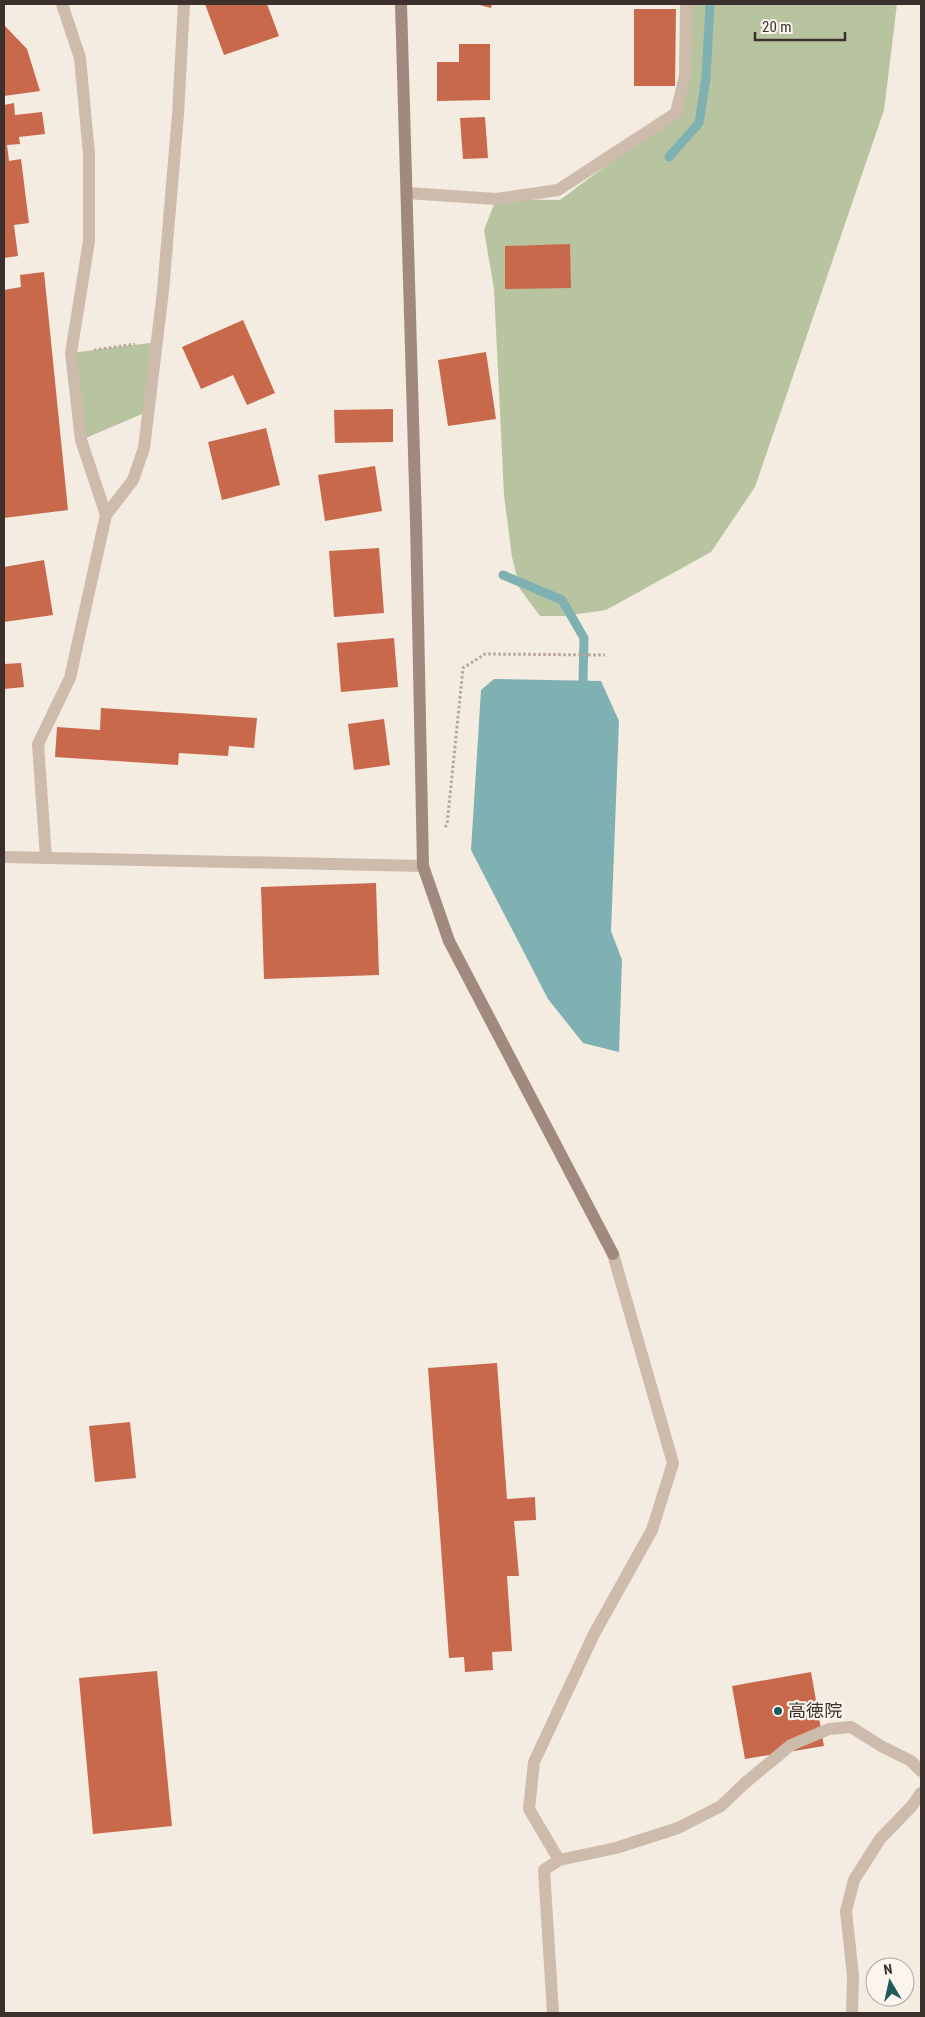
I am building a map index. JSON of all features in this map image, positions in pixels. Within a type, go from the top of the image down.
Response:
[{"type":"street","points":[[62,4],[80,58],[89,154],[89,241],[71,353],[81,440],[106,515]]},
{"type":"street","points":[[46,858],[38,744],[70,678],[106,515],[133,480],[144,448],[157,342],[178,114],[184,4]]},
{"type":"street","points":[[401,4],[424,866],[448,941],[613,1254],[673,1463],[652,1530],[594,1634],[534,1762],[529,1809],[559,1860]]},
{"type":"street","points":[[407,193],[496,199],[558,190],[676,113],[685,76],[686,4]]},
{"type":"street","points":[[4,857],[424,866]]},
{"type":"street","points":[[552,2013],[544,1870],[559,1860],[616,1848],[678,1828],[721,1806],[791,1744],[829,1729],[851,1727],[881,1746],[911,1761],[921,1771]]},
{"type":"street","points":[[852,2013],[853,1976],[846,1911],[854,1880],[880,1839],[911,1807],[921,1793]]},
{"type":"path","points":[[71,353],[157,342]]},
{"type":"path","points":[[423,840],[447,825],[462,668],[486,654],[605,655]]},
{"type":"green space","points":[[685,4],[897,4],[884,110],[755,487],[711,552],[606,610],[564,616],[540,616],[520,589],[512,557],[504,495],[494,289],[484,230],[496,199],[560,200],[676,113]]},
{"type":"green space","points":[[157,342],[149,411],[81,440],[71,353]]},
{"type":"water","points":[[494,679],[601,681],[619,721],[611,931],[622,960],[619,1052],[583,1043],[548,999],[471,850],[481,690]]},
{"type":"building","points":[[205,4],[267,4],[279,36],[224,55]]},
{"type":"building","points":[[476,4],[492,4],[491,8]]},
{"type":"building","points":[[634,9],[676,9],[675,86],[634,86]]},
{"type":"building","points":[[4,25],[27,49],[40,91],[4,96]]},
{"type":"building","points":[[459,44],[490,44],[490,100],[437,101],[437,62],[459,62]]},
{"type":"building","points":[[14,103],[15,115],[42,112],[45,134],[19,137],[20,144],[7,145],[9,161],[21,159],[29,223],[14,225],[18,256],[4,258],[4,105]]},
{"type":"building","points":[[485,117],[488,158],[463,159],[460,118]]},
{"type":"building","points":[[570,244],[571,288],[505,289],[505,246]]},
{"type":"building","points":[[44,272],[68,510],[4,518],[4,290],[21,287],[20,275]]},
{"type":"building","points":[[243,320],[275,393],[247,405],[233,375],[201,389],[182,347]]},
{"type":"building","points":[[486,352],[496,419],[448,426],[438,360]]},
{"type":"building","points":[[393,409],[393,442],[335,443],[334,410]]},
{"type":"building","points":[[266,428],[280,485],[222,500],[208,442]]},
{"type":"building","points":[[375,466],[382,511],[325,521],[318,475]]},
{"type":"building","points":[[379,548],[384,613],[334,617],[329,551]]},
{"type":"building","points":[[44,560],[53,615],[4,622],[4,567]]},
{"type":"building","points":[[394,638],[398,687],[341,692],[337,643]]},
{"type":"building","points":[[21,663],[24,687],[4,689],[4,664]]},
{"type":"building","points":[[101,708],[257,718],[254,748],[229,746],[228,756],[179,753],[178,765],[55,757],[57,727],[100,730]]},
{"type":"building","points":[[384,719],[390,765],[354,770],[348,724]]},
{"type":"building","points":[[376,883],[379,975],[264,979],[261,887]]},
{"type":"building","points":[[497,1363],[507,1499],[535,1497],[536,1520],[514,1521],[519,1576],[507,1576],[512,1651],[492,1652],[493,1670],[465,1672],[464,1657],[449,1658],[428,1368]]},
{"type":"building","points":[[130,1422],[136,1478],[95,1482],[89,1426]]},
{"type":"building","points":[[157,1671],[172,1826],[93,1834],[79,1678]]},
{"type":"building","name":"高徳院","points":[[811,1672],[824,1746],[745,1759],[732,1686]]},
{"type":"waterway","points":[[669,157],[699,123],[706,78],[710,4]]},
{"type":"waterway","points":[[503,575],[562,600],[584,638],[583,681]]},
{"type":"place","name":"高徳院","points":[[778,1711]]}]
